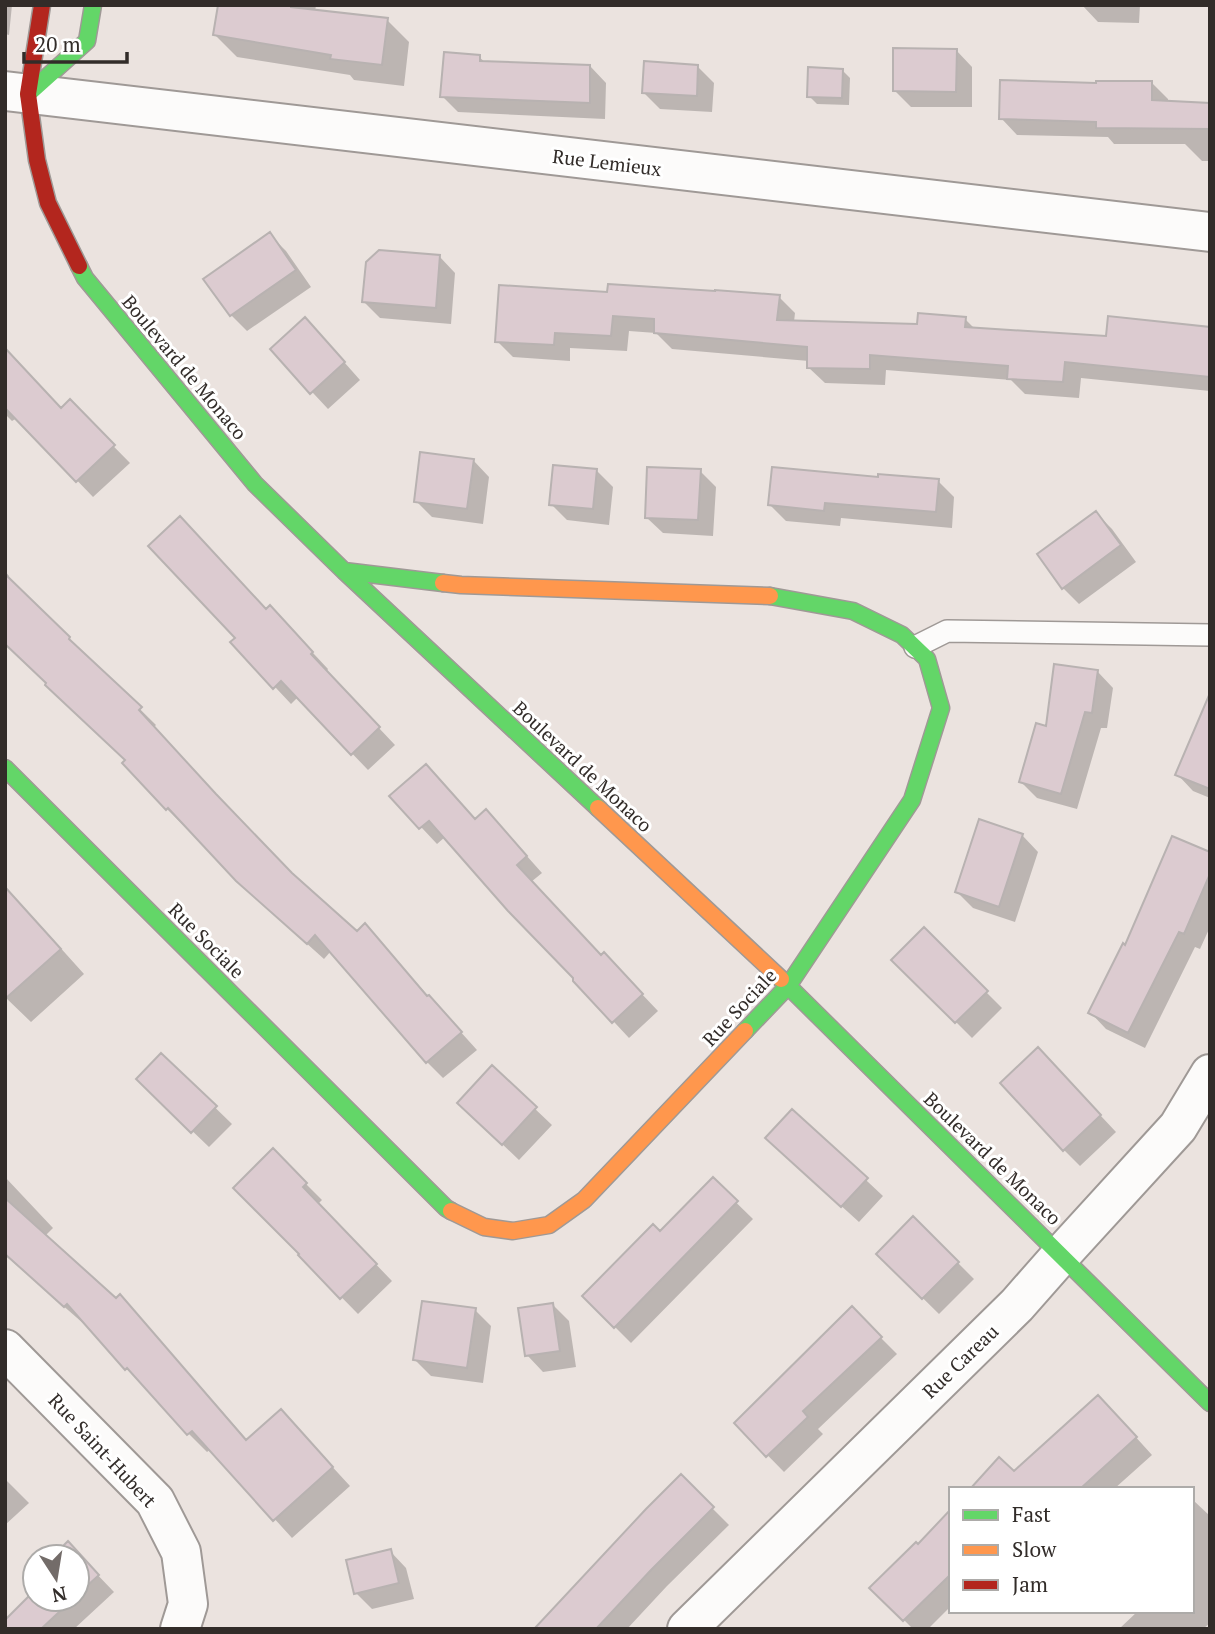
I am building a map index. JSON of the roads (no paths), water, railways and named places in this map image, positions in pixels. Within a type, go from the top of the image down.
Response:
[{"type":"street","name":"Boulevard de Monaco","points":[[42,5],[17,93],[48,203],[85,278],[255,484],[344,571],[788,986],[1210,1403]]},
{"type":"street","points":[[17,93],[87,41],[93,5]]},
{"type":"street","name":"Rue Lemieux","points":[[17,93],[1210,232]]},
{"type":"street","name":"Rue Sociale","points":[[5,768],[446,1209],[484,1227],[513,1231],[549,1225],[584,1200],[788,986],[912,800],[941,708],[927,659],[902,635],[853,611],[769,596],[461,585],[344,571]]},
{"type":"street","name":"Rue Careau","points":[[688,1629],[1017,1305],[1178,1127],[1210,1074]]},
{"type":"street","name":"Rue Saint-Hubert","points":[[5,1349],[155,1502],[181,1552],[184,1616]]},
{"type":"lane","points":[[915,647],[947,631],[1210,635]]}]
